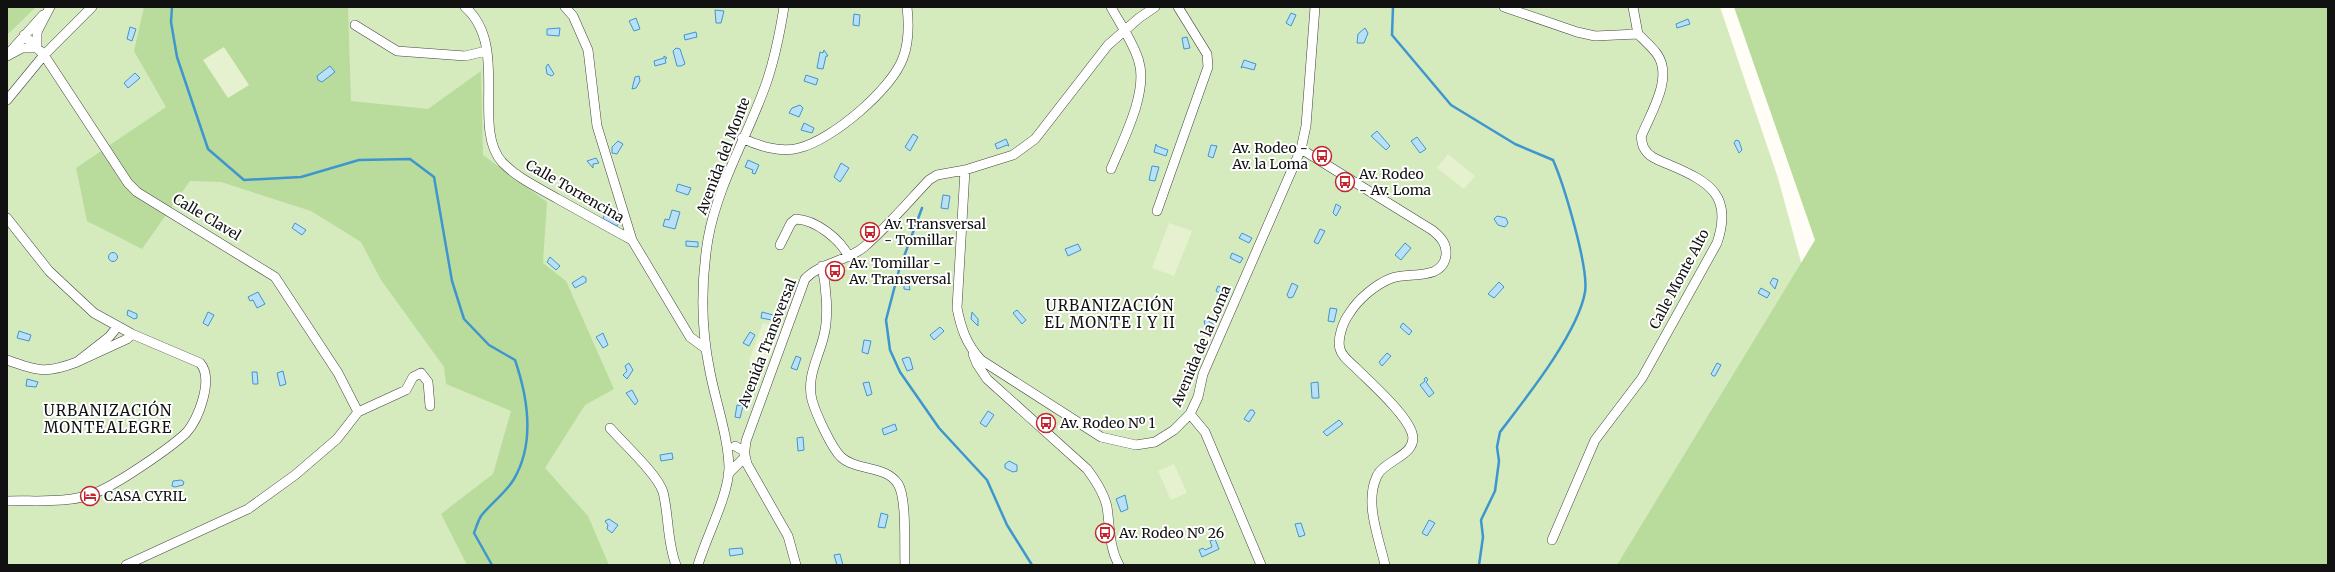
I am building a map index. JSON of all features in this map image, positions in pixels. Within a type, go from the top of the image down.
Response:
[{"type":"street","points":[[7,55],[50,7]]},
{"type":"street","points":[[7,55],[22,48],[37,48],[37,32],[50,7]]},
{"type":"street","points":[[7,100],[44,55],[92,7]]},
{"type":"street","name":"Calle Torrencina","points":[[465,7],[479,24],[486,52],[490,71],[489,131],[492,145],[502,162],[525,180],[632,240]]},
{"type":"street","points":[[565,7],[573,16],[588,50],[597,126],[632,240],[690,336],[705,348]]},
{"type":"street","name":"Avenida del Monte","points":[[698,565],[728,474],[728,457],[724,435],[705,348],[703,317],[708,240],[715,209],[742,138],[767,82],[779,38],[784,7]]},
{"type":"street","points":[[742,138],[762,145],[784,149],[798,149],[811,144],[846,123],[892,76],[903,59],[908,41],[907,7]]},
{"type":"street","points":[[1110,7],[1139,62],[1140,86],[1132,115],[1111,169]]},
{"type":"street","name":"Avenida Transversal","points":[[745,453],[746,441],[805,279],[822,266],[849,256],[864,247],[929,180],[937,175],[965,170],[1013,155],[1035,139],[1108,44],[1155,7]]},
{"type":"street","points":[[1157,211],[1208,67],[1207,54],[1178,7]]},
{"type":"street","name":"Avenida de la Loma","points":[[965,170],[957,308],[961,328],[972,351],[996,370],[1077,424],[1101,437],[1119,443],[1136,445],[1154,442],[1174,430],[1190,414],[1198,397],[1203,374],[1301,149],[1306,126],[1315,7]]},
{"type":"street","points":[[1504,7],[1577,32],[1595,36],[1638,34],[1633,7]]},
{"type":"street","points":[[355,25],[397,51],[465,56],[486,52]]},
{"type":"street","name":"Calle Monte Alto","points":[[1552,540],[1595,440],[1642,378],[1717,243],[1723,225],[1720,203],[1715,192],[1687,172],[1654,159],[1645,149],[1640,136],[1662,84],[1663,68],[1658,55],[1638,34]]},
{"type":"street","name":"Calle Clavel","points":[[24,35],[44,55],[128,183],[137,192],[275,277],[338,373],[358,412]]},
{"type":"street","points":[[1301,149],[1432,230],[1443,241],[1446,249],[1445,258],[1440,268],[1430,273],[1393,278],[1377,286],[1348,315],[1339,338],[1340,348],[1345,358],[1390,402],[1412,431],[1414,441],[1410,449],[1385,466],[1377,475],[1373,487],[1373,516],[1385,565]]},
{"type":"street","points":[[7,218],[49,271],[94,313],[132,334],[192,358],[203,366],[206,383],[203,398],[187,432],[144,463],[95,493],[74,499],[7,501]]},
{"type":"street","points":[[780,245],[792,223],[796,219],[803,220],[823,229],[844,248],[849,256]]},
{"type":"street","points":[[822,266],[826,320],[825,335],[812,374],[810,389],[812,401],[834,447],[842,457],[886,474],[898,482],[903,494],[905,565]]},
{"type":"street","points":[[77,362],[109,337],[118,326]]},
{"type":"street","points":[[7,360],[35,370],[58,369],[127,339],[132,334]]},
{"type":"street","points":[[972,351],[977,364],[997,387],[1087,469],[1099,486],[1107,506],[1111,541],[1119,565]]},
{"type":"street","points":[[996,370],[993,380],[997,387]]},
{"type":"street","points":[[126,565],[248,509],[295,475],[337,439],[358,412],[406,390],[413,377],[421,373],[428,382],[430,406]]},
{"type":"street","points":[[1190,414],[1205,432],[1261,565]]},
{"type":"street","points":[[610,428],[657,480],[662,491],[671,553],[676,565]]},
{"type":"street","points":[[724,435],[735,446],[742,448],[745,453],[742,464],[788,536],[796,565]]},
{"type":"street","points":[[742,464],[732,463],[728,457],[730,449],[746,441]]},
{"type":"street","name":"Avenida del Monte","points":[[728,474],[742,464]]},
{"type":"green space","points":[[7,7],[1720,7],[1778,178],[1801,262],[1818,338],[1770,565],[7,565]]},
{"type":"green space","points":[[7,7],[36,7],[7,35]]},
{"type":"green space","points":[[144,7],[348,7],[351,101],[428,109],[481,71],[483,155],[547,202],[543,263],[566,281],[614,389],[585,405],[545,468],[588,516],[609,565],[467,565],[441,514],[493,474],[511,411],[446,384],[444,367],[381,280],[361,242],[311,211],[221,182],[190,181],[142,249],[87,221],[76,168],[166,107],[134,51]]},
{"type":"green space","points":[[1734,7],[2328,7],[2328,565],[1617,565],[1815,240]]},
{"type":"green space","points":[[224,47],[249,85],[228,98],[203,60]]},
{"type":"green space","points":[[1448,154],[1475,176],[1464,189],[1437,168]]},
{"type":"green space","points":[[1169,223],[1192,231],[1174,276],[1152,268]]},
{"type":"green space","points":[[763,323],[781,329],[766,367],[749,361]]},
{"type":"green space","points":[[1174,464],[1187,493],[1171,500],[1158,471]]},
{"type":"water","points":[[715,10],[724,11],[721,23],[716,23]]},
{"type":"water","points":[[1291,13],[1296,15],[1291,26],[1286,23]]},
{"type":"water","points":[[854,14],[860,15],[859,26],[853,25]]},
{"type":"water","points":[[636,18],[640,29],[634,31],[629,21]]},
{"type":"water","points":[[1688,19],[1690,24],[1677,28],[1676,24]]},
{"type":"water","points":[[130,27],[136,29],[132,41],[127,39]]},
{"type":"water","points":[[560,28],[559,36],[547,35],[547,29]]},
{"type":"water","points":[[1365,28],[1368,33],[1364,43],[1357,43],[1358,34]]},
{"type":"water","points":[[696,32],[697,37],[685,40],[684,35]]},
{"type":"water","points":[[1187,37],[1190,48],[1184,49],[1182,38]]},
{"type":"water","points":[[676,48],[680,49],[685,64],[681,66],[677,66],[673,51]]},
{"type":"water","points":[[824,50],[828,56],[826,56],[823,69],[817,68],[820,52],[823,53]]},
{"type":"water","points":[[664,56],[667,58],[665,59],[666,63],[655,66],[654,61],[664,58]]},
{"type":"water","points":[[1244,60],[1256,64],[1254,70],[1243,67],[1241,68]]},
{"type":"water","points":[[548,64],[554,74],[552,76],[547,74],[546,67]]},
{"type":"water","points":[[330,66],[335,72],[322,82],[318,80],[317,76]]},
{"type":"water","points":[[135,73],[140,78],[128,88],[124,83]]},
{"type":"water","points":[[806,75],[818,79],[816,85],[804,81]]},
{"type":"water","points":[[639,76],[640,81],[636,88],[632,89],[635,77]]},
{"type":"water","points":[[800,105],[803,108],[799,117],[789,113],[792,108]]},
{"type":"water","points":[[804,123],[814,128],[812,133],[801,130]]},
{"type":"water","points":[[1377,131],[1390,146],[1386,150],[1371,136]]},
{"type":"water","points":[[913,134],[918,137],[910,151],[905,147]]},
{"type":"water","points":[[1417,137],[1426,149],[1420,153],[1411,141]]},
{"type":"water","points":[[1006,139],[1009,146],[1007,145],[997,149],[995,144]]},
{"type":"water","points":[[1736,140],[1739,141],[1742,150],[1739,153],[1734,143]]},
{"type":"water","points":[[618,141],[623,144],[617,154],[612,153],[612,147]]},
{"type":"water","points":[[1156,144],[1157,146],[1168,150],[1166,156],[1154,152]]},
{"type":"water","points":[[1211,145],[1217,146],[1213,158],[1208,156]]},
{"type":"water","points":[[596,158],[599,163],[593,164],[593,168],[587,161]]},
{"type":"water","points":[[748,160],[759,165],[755,174],[752,173],[753,170],[745,167]]},
{"type":"water","points":[[841,163],[849,168],[840,182],[834,177]]},
{"type":"water","points":[[1152,166],[1159,167],[1155,181],[1149,180]]},
{"type":"water","points":[[678,184],[691,188],[688,195],[676,191]]},
{"type":"water","points":[[943,195],[950,196],[948,209],[941,208]]},
{"type":"water","points":[[1336,204],[1341,207],[1336,216],[1333,213]]},
{"type":"water","points":[[672,210],[680,212],[675,229],[663,226],[665,219],[669,220]]},
{"type":"water","points":[[604,215],[619,223],[617,226],[603,219]]},
{"type":"water","points":[[1497,216],[1506,218],[1508,223],[1505,227],[1498,225],[1494,219]]},
{"type":"water","points":[[295,223],[306,230],[302,235],[292,228]]},
{"type":"water","points":[[1320,229],[1325,231],[1318,244],[1314,242]]},
{"type":"water","points":[[1242,233],[1252,238],[1249,243],[1239,238]]},
{"type":"water","points":[[686,241],[698,242],[698,247],[686,246]]},
{"type":"water","points":[[1405,243],[1411,248],[1401,260],[1395,255]]},
{"type":"water","points":[[1078,244],[1081,250],[1068,256],[1065,249]]},
{"type":"water","points":[[113,252],[118,257],[113,262],[108,257]]},
{"type":"water","points":[[1232,253],[1243,258],[1240,263],[1230,258]]},
{"type":"water","points":[[550,257],[560,266],[556,270],[547,262]]},
{"type":"water","points":[[583,276],[586,278],[586,282],[575,288],[572,283]]},
{"type":"water","points":[[908,277],[910,290],[904,289],[904,278]]},
{"type":"water","points":[[1773,278],[1778,280],[1775,289],[1770,283]]},
{"type":"water","points":[[1499,282],[1504,287],[1494,298],[1488,294]]},
{"type":"water","points":[[1292,283],[1298,286],[1293,297],[1289,298],[1287,295]]},
{"type":"water","points":[[1218,286],[1228,291],[1226,296],[1216,291]]},
{"type":"water","points":[[1761,288],[1770,293],[1767,298],[1758,293]]},
{"type":"water","points":[[258,292],[265,304],[257,308],[253,300],[250,301],[248,297]]},
{"type":"water","points":[[1330,308],[1337,309],[1334,322],[1328,321]]},
{"type":"water","points":[[128,310],[137,314],[137,318],[134,319],[127,315]]},
{"type":"water","points":[[1017,310],[1026,320],[1022,324],[1013,313]]},
{"type":"water","points":[[208,312],[214,315],[208,326],[203,323]]},
{"type":"water","points":[[762,312],[773,315],[772,320],[761,318]]},
{"type":"water","points":[[972,312],[978,319],[978,326],[971,319]]},
{"type":"water","points":[[1207,320],[1215,325],[1215,329],[1205,325],[1204,321]]},
{"type":"water","points":[[1403,323],[1412,331],[1409,335],[1400,327]]},
{"type":"water","points":[[940,327],[944,331],[934,340],[930,335]]},
{"type":"water","points":[[19,331],[31,335],[29,341],[17,338]]},
{"type":"water","points":[[750,332],[755,335],[749,346],[743,343]]},
{"type":"water","points":[[603,333],[608,345],[603,348],[596,337]]},
{"type":"water","points":[[864,340],[871,341],[868,354],[862,352]]},
{"type":"water","points":[[1387,353],[1391,356],[1382,366],[1379,362]]},
{"type":"water","points":[[796,356],[801,358],[797,370],[791,368]]},
{"type":"water","points":[[908,357],[910,358],[913,369],[907,371],[902,359]]},
{"type":"water","points":[[629,363],[633,370],[627,379],[623,375],[627,371],[625,366]]},
{"type":"water","points":[[1717,363],[1721,365],[1715,376],[1713,376],[1711,374]]},
{"type":"water","points":[[283,371],[286,384],[280,386],[277,373]]},
{"type":"water","points":[[252,372],[257,372],[258,384],[253,384]]},
{"type":"water","points":[[1426,377],[1428,380],[1426,382],[1434,393],[1429,397],[1420,385],[1425,381],[1424,379]]},
{"type":"water","points":[[27,379],[38,382],[36,387],[26,386]]},
{"type":"water","points":[[869,382],[872,394],[867,396],[863,383]]},
{"type":"water","points":[[1318,382],[1319,398],[1312,398],[1311,383]]},
{"type":"water","points":[[632,390],[638,401],[635,405],[626,393]]},
{"type":"water","points":[[737,405],[743,406],[740,418],[735,417]]},
{"type":"water","points":[[1250,410],[1253,410],[1255,413],[1249,422],[1244,419]]},
{"type":"water","points":[[988,411],[994,415],[986,427],[980,423]]},
{"type":"water","points":[[1339,420],[1343,424],[1327,436],[1323,432]]},
{"type":"water","points":[[895,424],[897,430],[884,435],[882,429]]},
{"type":"water","points":[[803,437],[804,450],[798,451],[797,438]]},
{"type":"water","points":[[672,453],[673,459],[661,461],[660,455]]},
{"type":"water","points":[[1009,461],[1017,465],[1017,471],[1013,472],[1005,468],[1005,464]]},
{"type":"water","points":[[181,480],[184,482],[183,485],[175,487],[172,486],[173,481]]},
{"type":"water","points":[[1125,495],[1128,509],[1121,512],[1116,499]]},
{"type":"water","points":[[881,513],[888,515],[885,528],[878,527]]},
{"type":"water","points":[[609,519],[618,525],[612,533],[607,529],[608,525],[605,521]]},
{"type":"water","points":[[1429,520],[1435,523],[1427,536],[1422,533]]},
{"type":"water","points":[[1301,523],[1305,535],[1299,537],[1295,524]]},
{"type":"water","points":[[1215,539],[1219,549],[1202,557],[1199,550],[1203,548],[1205,550],[1212,547],[1210,541]]},
{"type":"water","points":[[742,548],[743,554],[730,556],[729,549]]},
{"type":"water","points":[[840,554],[843,565],[837,565],[834,555]]},
{"type":"waterway","points":[[172,7],[171,22],[177,57],[208,149],[244,180],[301,177],[359,160],[410,159],[434,177],[452,281],[464,319],[489,345],[515,360],[520,375],[526,405],[527,436],[521,465],[511,484],[481,516],[474,533],[492,565]]},
{"type":"waterway","points":[[1393,7],[1392,35],[1451,105],[1515,144],[1553,160],[1575,226],[1583,265],[1585,292],[1572,326],[1550,365],[1500,432],[1497,447],[1499,461],[1495,491],[1481,520],[1483,537],[1479,565]]},
{"type":"waterway","points":[[922,208],[899,270],[886,320],[890,350],[900,372],[939,428],[987,480],[1007,525],[1032,565]]},
{"type":"place","name":"Av. Rodeo - Av. la Loma","points":[[1322,156]]},
{"type":"place","name":"Av. Rodeo - Av. Loma","points":[[1345,182]]},
{"type":"place","name":"Av. Transversal - Tomillar","points":[[870,232]]},
{"type":"place","name":"Av. Tomillar - Av. Transversal","points":[[835,271]]},
{"type":"place","name":"Av. Rodeo Nº 1","points":[[1046,423]]},
{"type":"place","name":"CASA CYRIL","points":[[90,496]]},
{"type":"place","name":"Av. Rodeo Nº 26","points":[[1105,533]]},
{"type":"district","name":"URBANIZACIÓN EL MONTE I Y II","points":[[1110,314]]},
{"type":"district","name":"URBANIZACIÓN MONTEALEGRE","points":[[108,418]]}]
